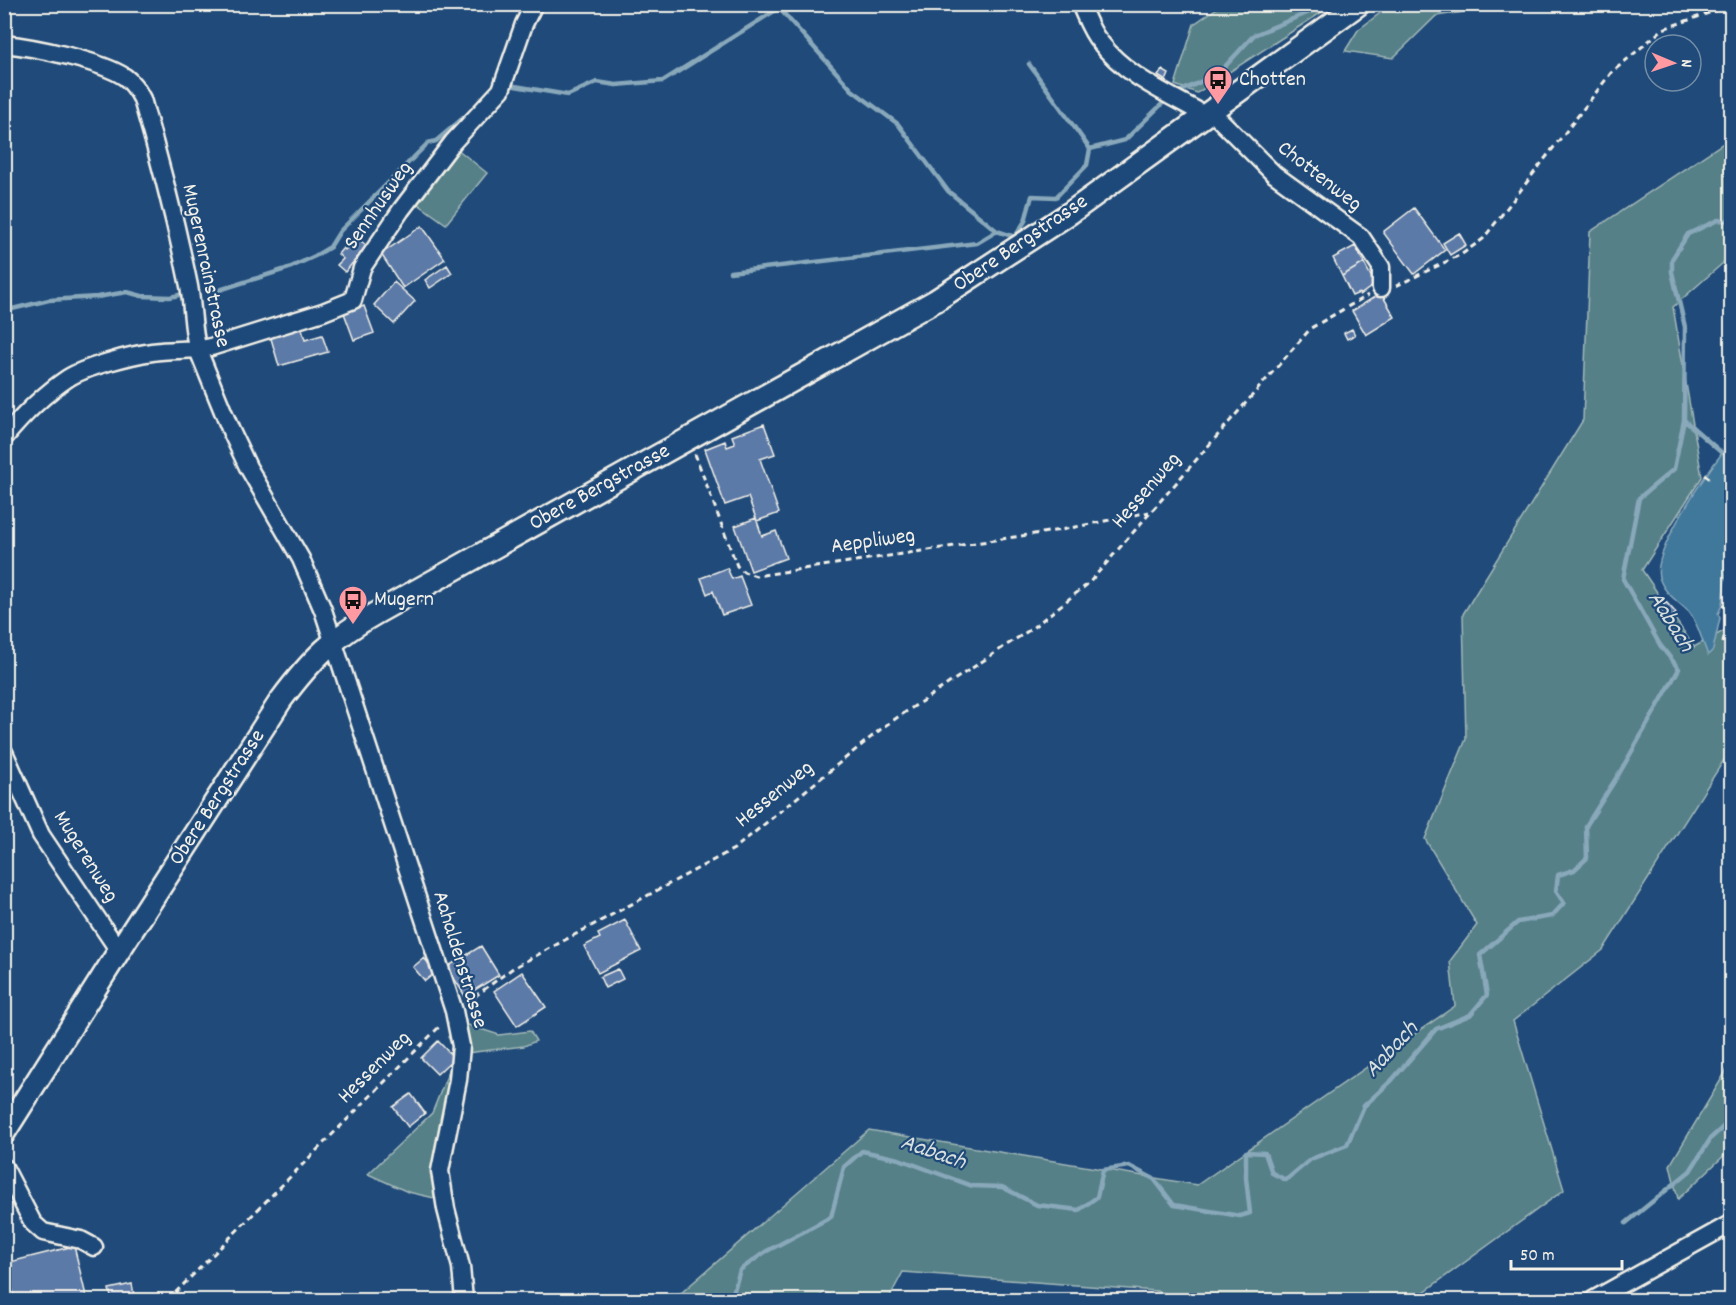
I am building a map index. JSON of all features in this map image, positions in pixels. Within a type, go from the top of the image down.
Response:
[{"type":"main road","name":"Obere Bergstrasse","points":[[4,1133],[281,700],[307,666],[333,641],[361,621],[935,301],[1070,213],[1359,4]]},
{"type":"street","name":"Sennhusweg","points":[[198,350],[323,312],[353,300],[363,268],[401,210],[453,142],[501,90],[524,24],[534,4]]},
{"type":"street","name":"Chottenweg","points":[[1080,4],[1098,41],[1117,62],[1138,77],[1207,114],[1274,174],[1360,237],[1381,267],[1381,288]]},
{"type":"street","name":"Mugerenrainstrasse","points":[[4,44],[49,51],[112,70],[124,76],[142,99],[177,232],[189,289],[198,350],[248,467],[301,559],[323,610],[333,641]]},
{"type":"street","points":[[4,438],[25,412],[70,377],[126,357],[158,351],[198,350]]},
{"type":"street","name":"Aahaldenstrasse","points":[[333,641],[454,1011],[461,1046],[458,1080],[440,1171],[446,1209],[461,1267],[464,1300]]},
{"type":"street","name":"Mugerenweg","points":[[4,752],[41,835],[119,951]]},
{"type":"street","points":[[4,1167],[33,1223],[43,1232],[81,1240],[94,1247]]},
{"type":"street","points":[[1593,1300],[1731,1223]]},
{"type":"path","name":"Hessenweg","points":[[168,1300],[454,1011],[513,968],[734,849],[886,725],[1031,629],[1089,583],[1311,328],[1381,288],[1393,288],[1461,254],[1483,239],[1611,73],[1663,29],[1731,5]]},
{"type":"path","name":"Aeppliweg","points":[[689,438],[737,566],[744,572],[756,576],[1061,530],[1151,512]]},
{"type":"path","points":[[1705,475],[1712,480]]},
{"type":"path","points":[[1723,644],[1731,593]]},
{"type":"path","points":[[1722,605],[1729,607]]},
{"type":"green space","points":[[1223,4],[1323,5],[1322,12],[1197,93],[1175,85],[1194,24]]},
{"type":"green space","points":[[1392,4],[1512,5],[1436,16],[1393,58],[1345,51],[1358,30]]},
{"type":"green space","points":[[1731,138],[1731,256],[1673,307],[1702,477],[1642,570],[1694,647],[1731,627],[1731,749],[1603,950],[1513,1021],[1564,1190],[1413,1300],[1193,1300],[1156,1291],[903,1272],[888,1300],[843,1300],[825,1292],[814,1300],[673,1300],[869,1130],[1197,1185],[1455,1006],[1450,961],[1477,925],[1425,839],[1466,739],[1463,614],[1583,420],[1590,232]]},
{"type":"green space","points":[[456,148],[487,173],[446,224],[414,201]]},
{"type":"green space","points":[[462,1023],[499,1035],[530,1031],[536,1041],[524,1046],[467,1053],[441,1147],[452,1202],[408,1192],[368,1174],[432,1113],[456,1053],[448,1037]]},
{"type":"green space","points":[[1731,1063],[1731,1149],[1678,1199],[1670,1165]]},
{"type":"water","points":[[1724,451],[1731,455],[1731,559],[1725,578],[1713,650],[1708,655],[1692,616],[1661,583],[1659,565],[1682,512]]},
{"type":"building","points":[[1162,70],[1169,74],[1166,81],[1158,76]]},
{"type":"building","points":[[1414,208],[1445,250],[1414,274],[1383,232]]},
{"type":"building","points":[[422,226],[445,259],[403,288],[381,254]]},
{"type":"building","points":[[1459,233],[1466,245],[1450,255],[1443,243]]},
{"type":"building","points":[[356,237],[367,246],[345,272],[337,265],[343,259],[338,254],[343,248],[345,250]]},
{"type":"building","points":[[1355,246],[1364,263],[1342,276],[1333,258]]},
{"type":"building","points":[[1364,263],[1375,284],[1360,295],[1359,293],[1352,296],[1342,276]]},
{"type":"building","points":[[447,265],[452,273],[430,288],[425,280]]},
{"type":"building","points":[[394,282],[415,301],[394,324],[374,305]]},
{"type":"building","points":[[1381,293],[1395,317],[1366,335],[1352,311]]},
{"type":"building","points":[[364,306],[374,333],[354,340],[344,313]]},
{"type":"building","points":[[301,326],[305,340],[322,335],[328,352],[279,366],[270,335]]},
{"type":"building","points":[[1352,329],[1355,335],[1347,339],[1344,333]]},
{"type":"building","points":[[764,424],[775,454],[760,459],[779,513],[757,521],[748,497],[725,505],[705,449],[725,441],[727,447],[735,444],[732,436]]},
{"type":"building","points":[[756,518],[762,536],[776,531],[786,558],[751,571],[735,526]]},
{"type":"building","points":[[727,568],[732,579],[740,576],[751,605],[722,615],[713,591],[707,594],[701,578]]},
{"type":"building","points":[[1666,602],[1676,613],[1670,619],[1660,610]]},
{"type":"building","points":[[625,920],[641,951],[598,973],[584,946],[600,938],[598,934]]},
{"type":"building","points":[[481,946],[499,975],[465,996],[447,967]]},
{"type":"building","points":[[424,958],[436,972],[425,981],[413,967]]},
{"type":"building","points":[[618,969],[623,979],[605,988],[600,977]]},
{"type":"building","points":[[522,972],[546,1007],[517,1026],[494,991]]},
{"type":"building","points":[[438,1041],[454,1058],[437,1074],[421,1058]]},
{"type":"building","points":[[411,1094],[425,1113],[408,1127],[393,1107]]},
{"type":"building","points":[[74,1246],[87,1300],[15,1300],[6,1263]]},
{"type":"building","points":[[132,1284],[135,1300],[112,1300],[109,1289]]},
{"type":"waterway","points":[[1397,11],[1406,4]]},
{"type":"waterway","points":[[509,85],[568,95],[597,82],[616,85],[663,81],[779,8],[852,90],[898,124],[948,191],[997,231],[1015,237],[1025,221],[1032,196],[1056,197],[1087,165],[1090,149],[1125,140],[1165,101]]},
{"type":"waterway","points":[[1177,93],[1219,73],[1254,35],[1312,11]]},
{"type":"waterway","points":[[1029,64],[1090,149]]},
{"type":"waterway","points":[[210,293],[289,268],[330,247],[340,231],[428,143],[436,141],[474,109]]},
{"type":"waterway","name":"Aabach","points":[[731,1300],[740,1270],[765,1252],[831,1217],[844,1167],[862,1151],[899,1159],[972,1186],[1002,1187],[1037,1205],[1079,1210],[1097,1197],[1103,1170],[1129,1166],[1154,1179],[1174,1205],[1240,1216],[1250,1213],[1246,1152],[1265,1153],[1272,1173],[1286,1180],[1311,1159],[1347,1145],[1364,1106],[1392,1080],[1436,1029],[1470,1015],[1487,995],[1480,955],[1518,922],[1552,916],[1564,903],[1556,891],[1558,875],[1574,870],[1587,858],[1586,826],[1679,669],[1660,645],[1623,579],[1639,498],[1674,469],[1684,420],[1685,327],[1672,272],[1672,259],[1688,234],[1718,220],[1732,221]]},
{"type":"waterway","points":[[730,272],[977,243],[997,231]]},
{"type":"waterway","points":[[4,311],[49,300],[97,297],[127,292],[142,296],[179,295]]},
{"type":"waterway","points":[[1684,420],[1722,453]]},
{"type":"waterway","points":[[1626,1223],[1690,1171],[1711,1138],[1732,1119]]},
{"type":"place","name":"Chotten","points":[[1218,106]]},
{"type":"place","name":"Mugern","points":[[353,626]]}]
